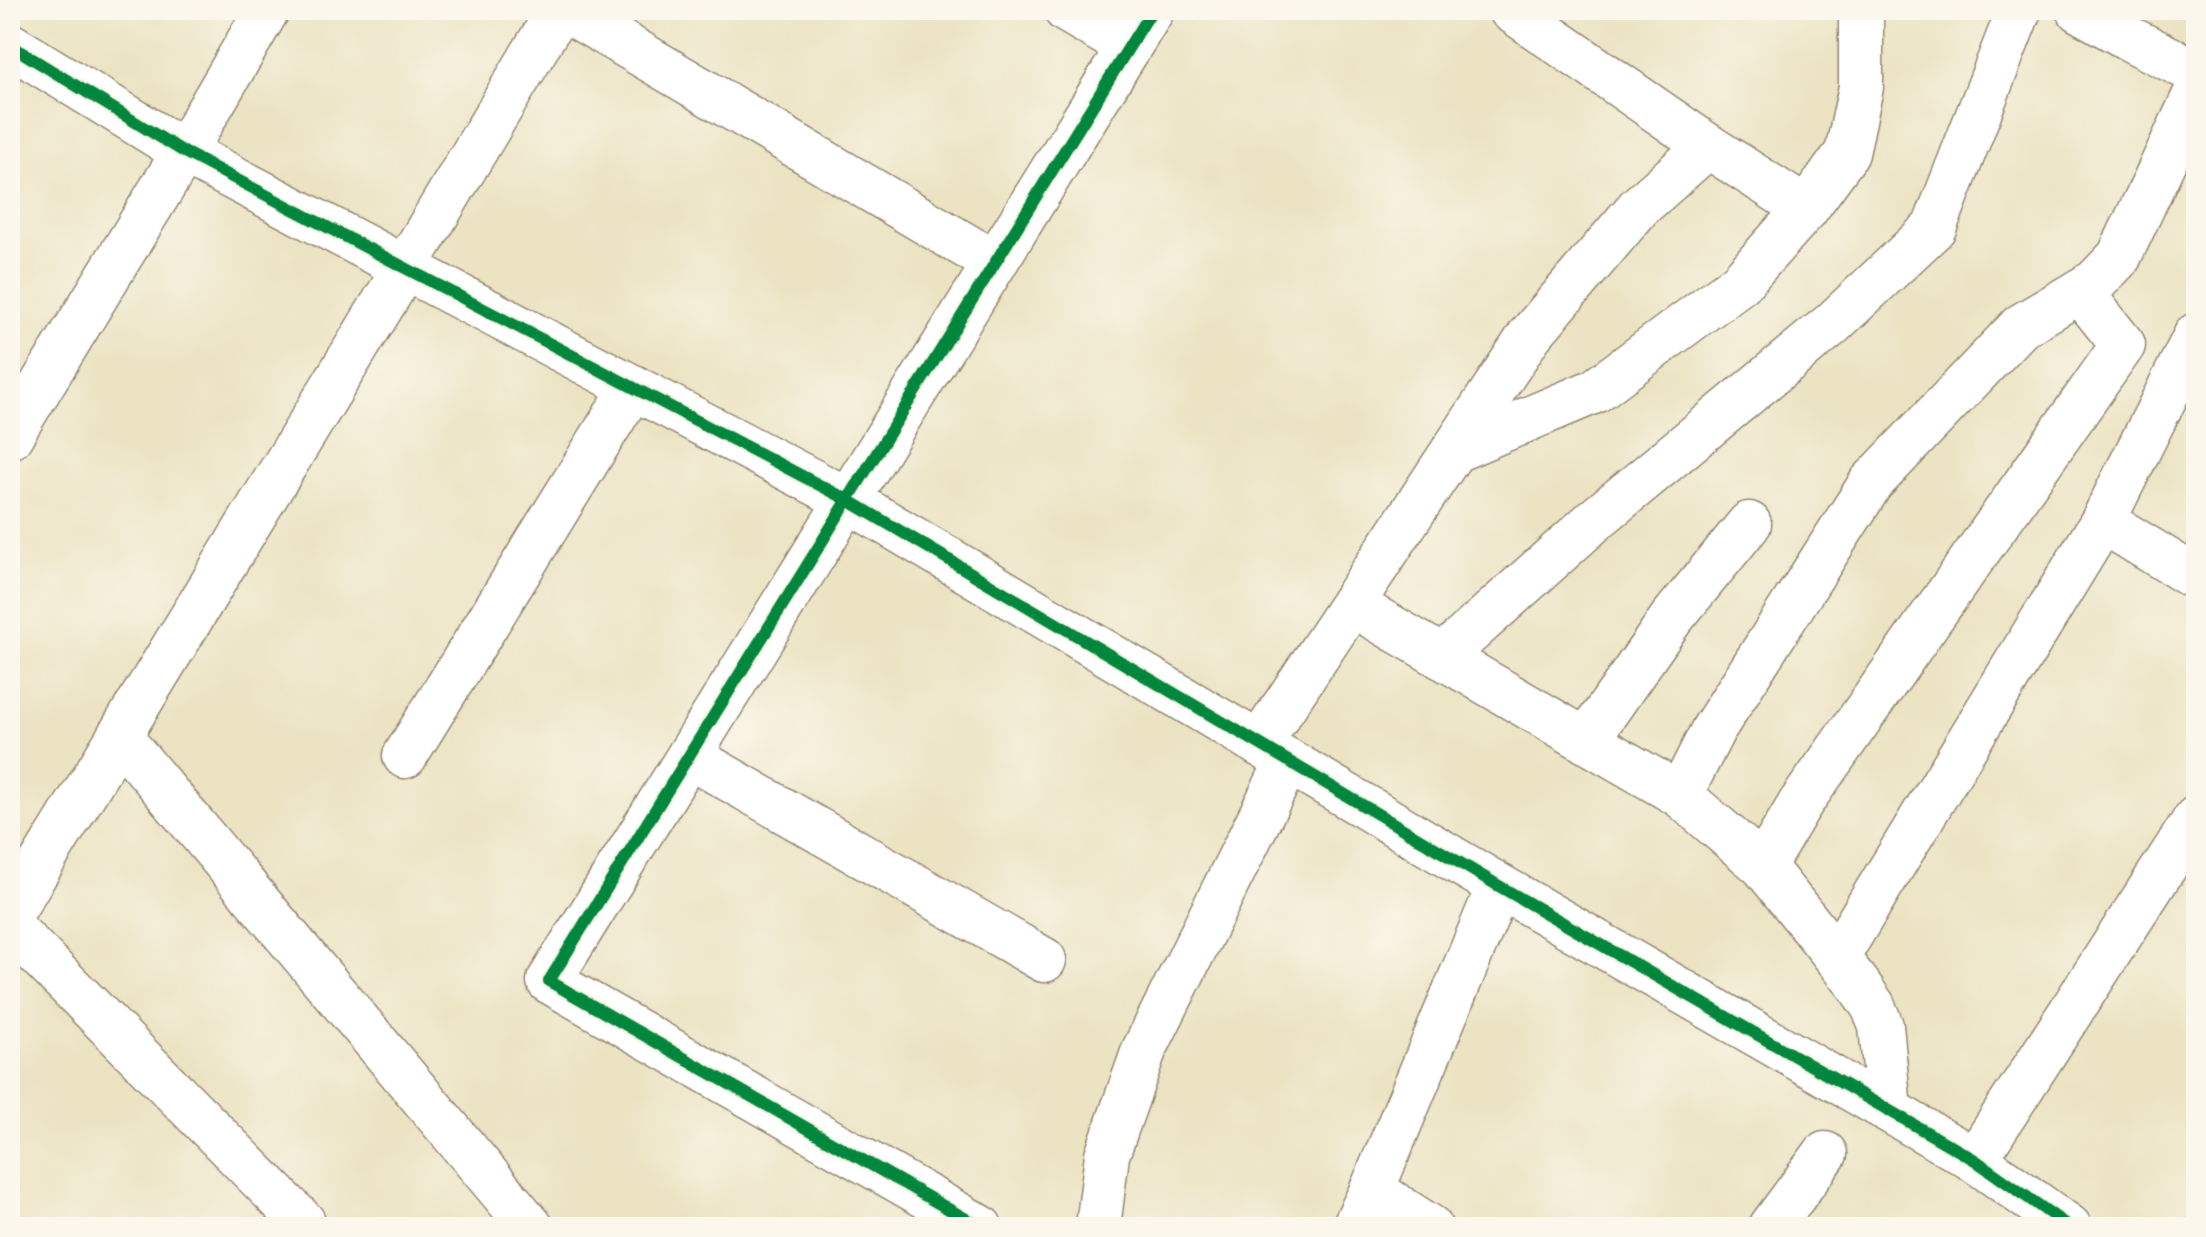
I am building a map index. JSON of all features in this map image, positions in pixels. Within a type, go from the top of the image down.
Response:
[{"type":"street","points":[[10,437],[267,10]]},
{"type":"street","points":[[10,915],[559,10]]},
{"type":"street","points":[[566,10],[995,263]]},
{"type":"street","points":[[1066,10],[1129,47]]},
{"type":"street","points":[[980,1227],[549,981],[1152,10]]},
{"type":"street","points":[[1511,10],[1708,146],[1806,209]]},
{"type":"street","points":[[1455,450],[1595,391],[1740,283],[1806,209],[1847,153],[1861,87],[1861,10]]},
{"type":"street","points":[[1442,657],[1596,519],[1832,324],[1934,228],[2019,10]]},
{"type":"street","points":[[2079,10],[2196,72]]},
{"type":"street","points":[[10,45],[184,152],[848,500],[1499,886],[1975,1160],[2069,1227]]},
{"type":"street","points":[[1680,795],[1713,730],[1871,483],[2021,326],[2095,282],[2119,257],[2191,118]]},
{"type":"street","points":[[1098,1227],[1107,1155],[1144,1050],[1274,752],[1353,605],[1530,335],[1639,207],[1708,146]]},
{"type":"street","points":[[1763,866],[1800,804],[2123,345],[2080,291]]},
{"type":"street","points":[[1837,957],[2103,521],[2196,335]]},
{"type":"street","points":[[405,756],[633,387]]},
{"type":"street","points":[[2103,521],[2196,578]]},
{"type":"street","points":[[1586,741],[1671,619],[1749,524]]},
{"type":"street","points":[[1353,605],[1680,795],[1763,866],[1873,1006],[1881,1026],[1889,1110]]},
{"type":"street","points":[[119,736],[531,1227]]},
{"type":"street","points":[[689,756],[1044,960]]},
{"type":"street","points":[[1975,1160],[2196,818]]},
{"type":"street","points":[[1430,1227],[1363,1208],[1499,886]]},
{"type":"street","points":[[10,926],[303,1222],[301,1227]]},
{"type":"street","points":[[1771,1227],[1825,1154]]},
{"type":"cycle path","points":[[980,1227],[549,981],[1152,10]]},
{"type":"cycle path","points":[[10,45],[184,152],[848,500],[1499,886],[1975,1160],[2069,1227]]}]
